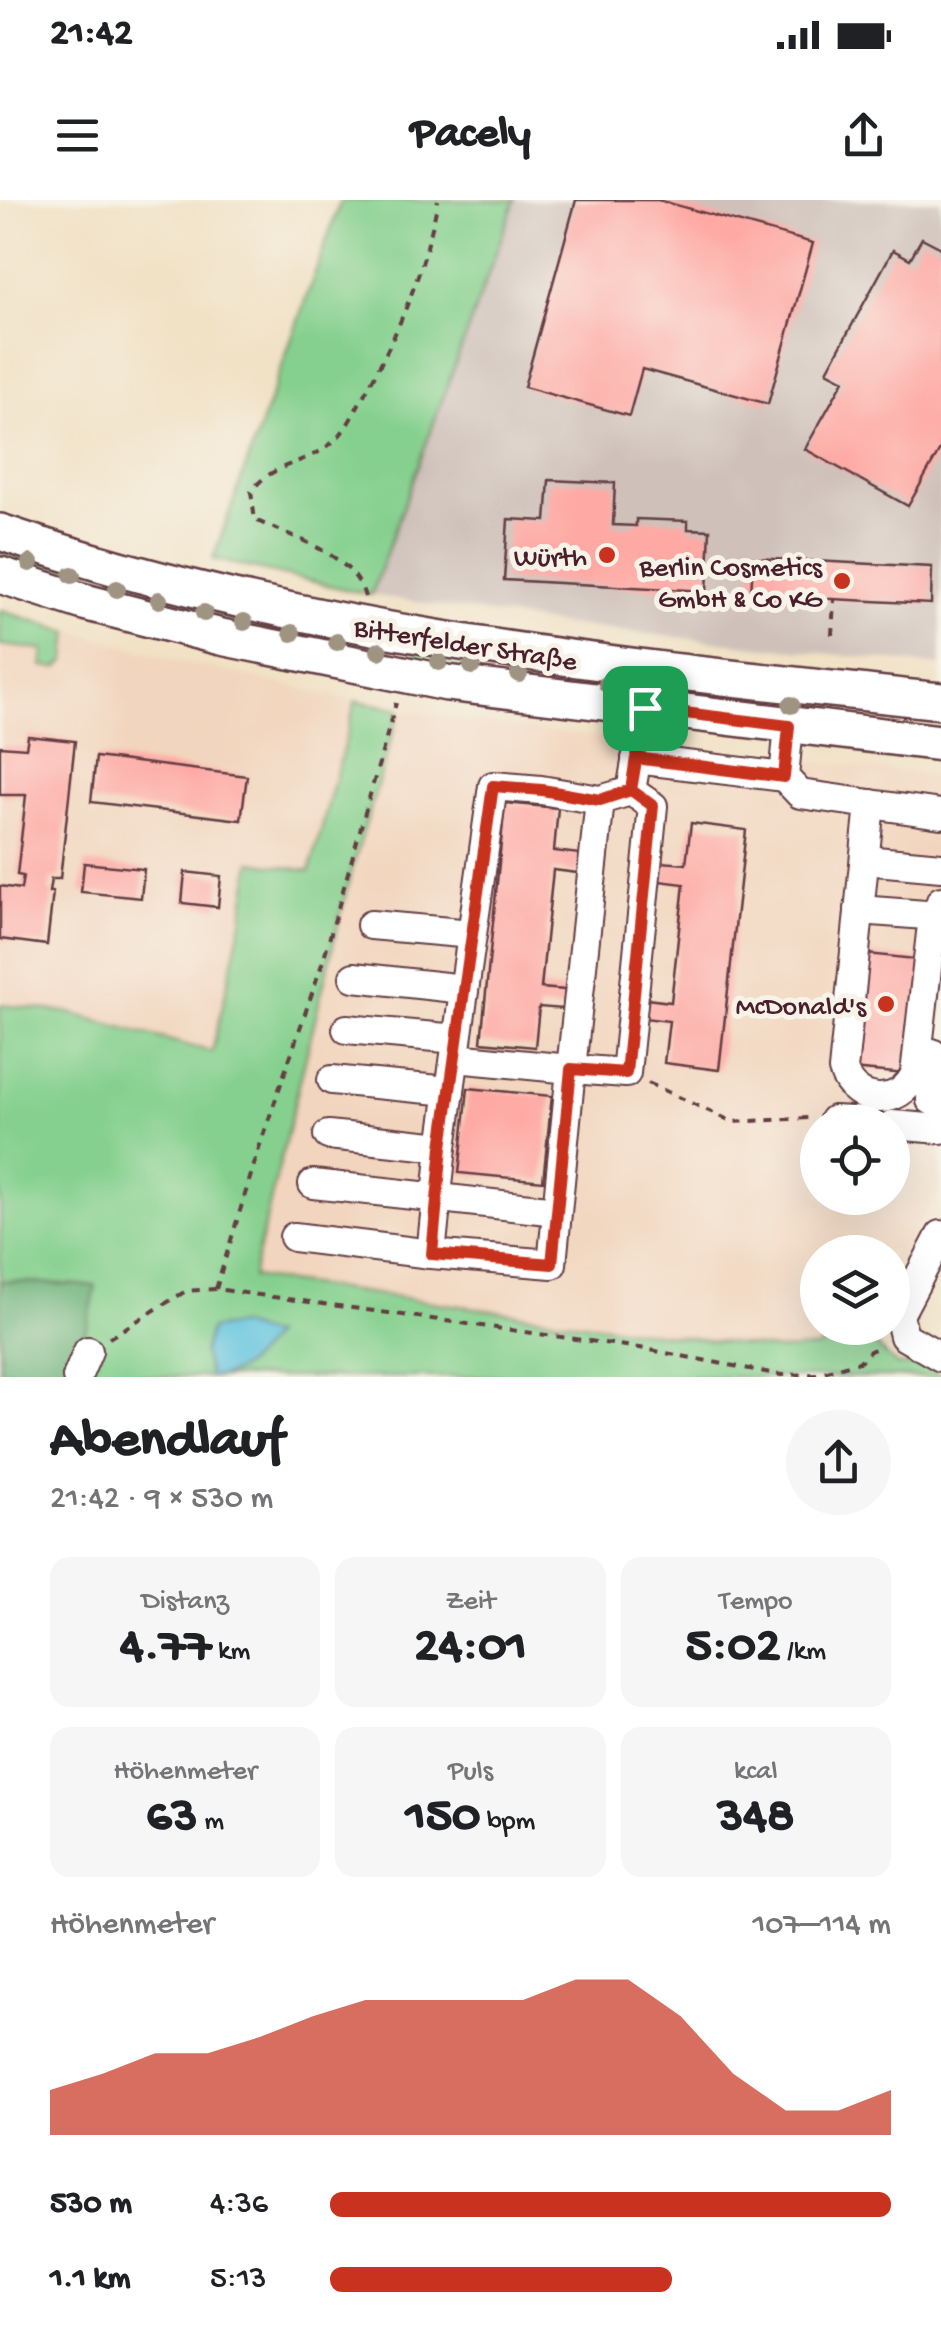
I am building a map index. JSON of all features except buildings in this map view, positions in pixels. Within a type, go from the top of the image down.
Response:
[{"type":"main road","name":"Bitterfelder Straße","points":[[0,532],[166,581],[284,610],[451,643],[941,700]]},
{"type":"main road","name":"Bitterfelder Straße","points":[[0,576],[157,622],[369,669],[503,692],[941,743]]},
{"type":"street","points":[[346,1030],[571,1069],[626,1073],[642,798],[636,758],[652,669]]},
{"type":"street","points":[[898,738],[903,696]]},
{"type":"street","points":[[784,777],[789,726]]},
{"type":"street","points":[[636,758],[784,777],[800,794],[941,814]]},
{"type":"street","points":[[432,1254],[442,1147],[493,786],[600,800],[642,798]]},
{"type":"street","points":[[294,1236],[432,1254],[552,1264],[600,800]]},
{"type":"street","points":[[859,910],[940,913],[931,933],[915,1074],[910,1087],[899,1095],[884,1098],[854,1090],[843,1070],[859,910],[865,860],[870,804]]},
{"type":"street","points":[[865,860],[941,868]]},
{"type":"street","points":[[370,925],[472,934]]},
{"type":"street","points":[[941,952],[929,1080],[931,1100],[941,1105]]},
{"type":"street","points":[[354,977],[464,989]]},
{"type":"street","points":[[332,1080],[450,1091]]},
{"type":"street","points":[[910,1126],[941,1129]]},
{"type":"street","points":[[328,1135],[442,1147]]},
{"type":"street","points":[[314,1184],[557,1211]]},
{"type":"street","points":[[910,1294],[941,1235]]},
{"type":"street","points":[[910,1339],[941,1357]]},
{"type":"path","points":[[365,597],[354,573],[256,520],[252,492],[263,476],[314,454],[344,429],[392,344],[431,238],[438,200]]},
{"type":"path","points":[[832,635],[834,600]]},
{"type":"path","points":[[358,601],[378,605]]},
{"type":"path","points":[[216,1290],[262,1139],[324,961],[396,704]]},
{"type":"path","points":[[626,1073],[733,1122],[800,1121]]},
{"type":"path","points":[[82,1364],[186,1291],[216,1290],[640,1348],[781,1375],[817,1374],[859,1362],[884,1345]]},
{"type":"shaded area","points":[[514,200],[941,200],[941,666],[556,624],[371,595]]},
{"type":"shaded area","points":[[0,610],[172,659],[356,701],[310,871],[251,863],[213,1052],[66,1012],[0,1005]]},
{"type":"shaded area","points":[[400,709],[485,724],[941,776],[941,1184],[910,1241],[910,1235],[800,1235],[800,1345],[823,1345],[779,1350],[252,1277],[350,876]]},
{"type":"green space","points":[[341,200],[515,200],[371,595],[213,559]]},
{"type":"green space","points":[[0,548],[390,647],[387,662],[0,563]]},
{"type":"green space","points":[[0,610],[69,632],[66,660],[58,668],[42,666],[44,650],[0,645]]},
{"type":"green space","points":[[416,647],[637,683],[637,689],[413,662]]},
{"type":"green space","points":[[356,701],[400,709],[350,876],[252,1277],[779,1350],[875,1345],[898,1366],[928,1367],[941,1377],[62,1377],[87,1327],[95,1286],[0,1281],[0,1005],[66,1012],[212,1052],[241,926],[251,862],[310,871]]},
{"type":"green space","points":[[0,1281],[96,1286],[87,1327],[62,1377],[0,1377]]},
{"type":"water","points":[[238,1325],[272,1336],[238,1370],[210,1377],[203,1353],[210,1329]]},
{"type":"place","name":"Würth","points":[[607,555]]},
{"type":"place","name":"Berlin Cosmetics GmbH & Co KG","points":[[842,581]]},
{"type":"place","name":"McDonald's","points":[[886,1004]]},
{"type":"route","points":[[645,708],[640,732],[631,790],[600,800],[493,786],[442,1147],[432,1254],[552,1264],[571,1069],[626,1073],[653,806],[631,790],[636,758],[784,777],[789,726],[645,708]]}]
